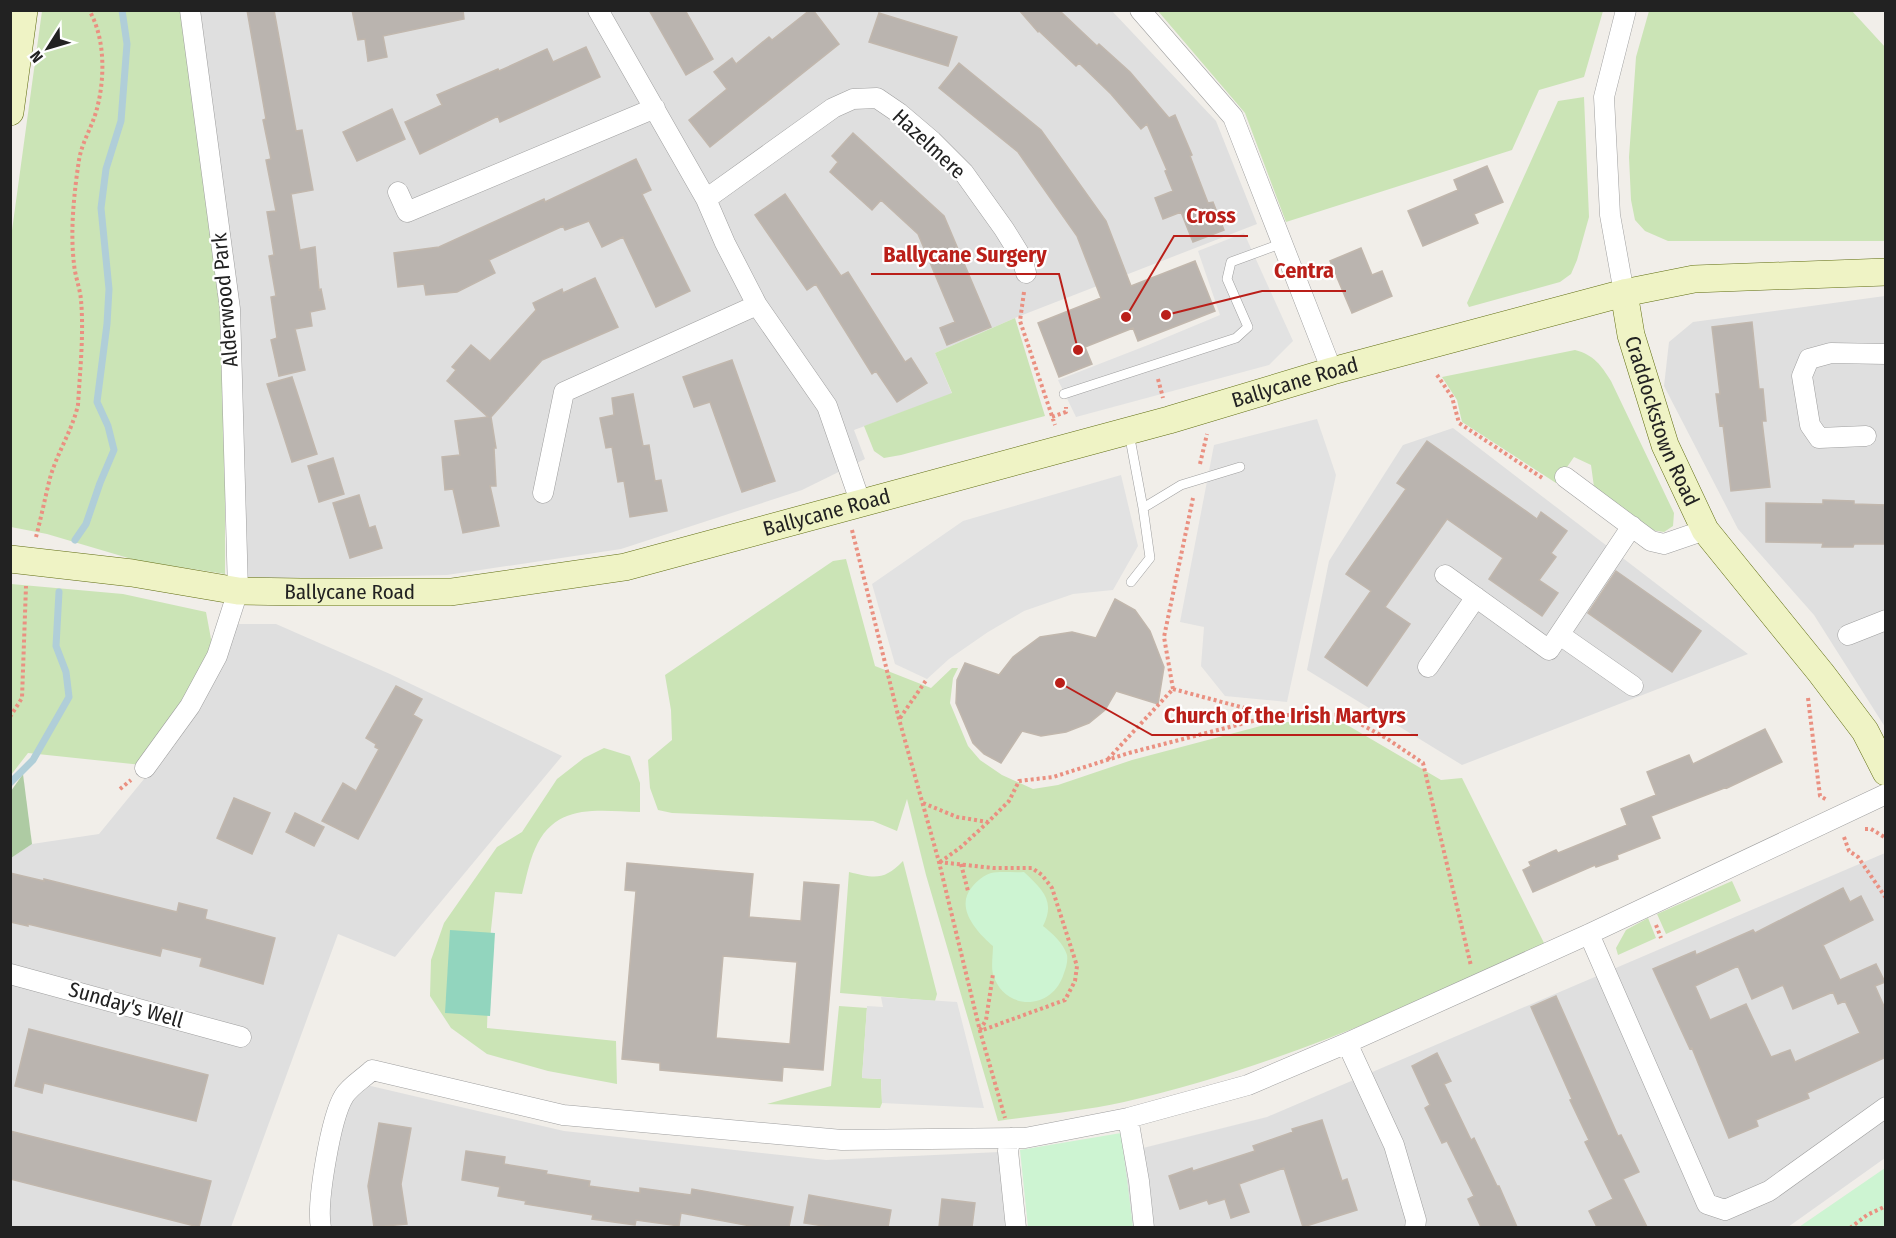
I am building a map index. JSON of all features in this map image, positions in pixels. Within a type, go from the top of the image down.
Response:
[{"type":"main road","points":[[10,112],[24,10]]},
{"type":"main road","name":"Ballycane Road","points":[[20,560],[132,573],[237,591],[451,592],[625,567],[1128,431],[1332,371],[1624,293],[1694,279],[1886,272]]},
{"type":"main road","name":"Craddockstown Road","points":[[1624,293],[1631,335],[1665,445],[1705,530],[1865,731],[1886,772]]},
{"type":"street","name":"Alderwood Park","points":[[145,768],[190,706],[217,656],[237,591],[230,309],[190,10]]},
{"type":"street","points":[[598,10],[706,199],[725,243],[757,305],[827,406],[854,506]]},
{"type":"street","points":[[1140,10],[1233,117],[1332,371]]},
{"type":"street","name":"Craddockstown Road","points":[[1624,293],[1610,215],[1604,97],[1626,10]]},
{"type":"street","name":"Hazelmere","points":[[706,199],[833,108],[853,99],[877,98],[932,141],[964,173],[1022,258],[1026,273]]},
{"type":"street","points":[[398,192],[407,212],[655,108]]},
{"type":"street","points":[[543,493],[564,392],[757,305]]},
{"type":"street","points":[[1866,436],[1819,438],[1810,425],[1802,376],[1809,359],[1831,353],[1886,354]]},
{"type":"street","points":[[1565,477],[1651,541],[1664,544],[1705,530]]},
{"type":"street","points":[[1445,575],[1549,650],[1632,526]]},
{"type":"street","points":[[1428,667],[1476,597]]},
{"type":"street","points":[[1848,635],[1886,620]]},
{"type":"street","points":[[1560,635],[1633,686]]},
{"type":"street","points":[[321,1227],[321,1187],[338,1112],[345,1095],[372,1071],[563,1115],[842,1140],[1025,1138],[1128,1118],[1248,1085],[1589,934],[1886,794]]},
{"type":"street","points":[[1589,934],[1707,1204],[1725,1210],[1769,1191],[1886,1107]]},
{"type":"street","name":"Sunday's Well","points":[[10,974],[241,1037]]},
{"type":"street","points":[[1347,1043],[1394,1144],[1416,1220],[1415,1227]]},
{"type":"street","points":[[1128,1118],[1144,1227]]},
{"type":"street","points":[[1011,1138],[1008,1151],[1016,1227]]},
{"type":"lane","points":[[1064,394],[1236,338],[1248,327],[1227,279],[1231,262],[1283,243]]},
{"type":"lane","points":[[1128,431],[1150,558],[1131,582]]},
{"type":"lane","points":[[1143,508],[1181,484],[1240,467]]},
{"type":"path","points":[[10,717],[22,698],[26,588],[20,560],[59,453],[74,421],[78,405],[81,299],[74,264],[73,235],[79,160],[83,143],[96,113],[101,88],[102,61],[102,51],[94,19],[89,10]]},
{"type":"path","points":[[1026,273],[1020,321],[1062,448]]},
{"type":"path","points":[[1437,375],[1452,397],[1459,423],[1553,485],[1565,477]]},
{"type":"path","points":[[1173,689],[1164,637],[1207,434]]},
{"type":"path","points":[[854,506],[899,719],[939,862],[980,1031],[1011,1138]]},
{"type":"path","points":[[899,719],[927,679]]},
{"type":"path","points":[[1173,689],[1272,716]]},
{"type":"path","points":[[1108,759],[1173,689]]},
{"type":"path","points":[[1808,695],[1820,796],[1828,801]]},
{"type":"path","points":[[939,862],[961,847],[1010,801],[1019,782],[1053,777],[1108,759],[1272,716],[1344,715],[1386,738],[1423,763],[1476,985]]},
{"type":"path","points":[[923,802],[957,817],[988,822]]},
{"type":"path","points":[[1861,829],[1871,829],[1886,838]]},
{"type":"path","points":[[1842,832],[1849,851],[1858,856],[1886,898]]},
{"type":"path","points":[[939,862],[993,868],[1032,868],[1042,875],[1052,888],[1077,966],[1075,981],[1065,1000],[980,1031]]},
{"type":"path","points":[[961,864],[968,891]]},
{"type":"path","points":[[980,1031],[986,1020],[993,974]]},
{"type":"path","points":[[1850,1227],[1886,1206]]},
{"type":"shaded area","points":[[197,11],[1112,11],[1216,121],[1257,224],[1015,318],[935,353],[952,394],[854,430],[865,459],[802,490],[621,549],[447,575],[244,580]]},
{"type":"shaded area","points":[[1244,233],[1293,341],[1269,365],[1076,417],[1058,380],[1220,315],[1198,251]]},
{"type":"shaded area","points":[[1885,296],[1885,727],[1814,615],[1738,529],[1664,386],[1669,342],[1693,322]]},
{"type":"shaded area","points":[[1317,419],[1336,475],[1287,702],[1225,696],[1201,666],[1204,627],[1180,622],[1214,445]]},
{"type":"shaded area","points":[[1453,428],[1748,654],[1462,765],[1307,670],[1329,561],[1403,445]]},
{"type":"shaded area","points":[[1121,475],[1138,546],[1113,590],[1073,594],[1024,611],[949,659],[927,679],[895,664],[872,584],[963,521]]},
{"type":"shaded area","points":[[233,624],[276,624],[390,674],[562,756],[395,957],[338,934],[231,1227],[11,1228],[11,858],[32,844],[99,834],[153,768]]},
{"type":"shaded area","points":[[1885,853],[1885,1158],[1788,1227],[1133,1227],[1123,1153],[1267,1117]]},
{"type":"shaded area","points":[[881,997],[957,1002],[984,1108],[882,1103],[881,1079],[862,1078],[867,1006],[883,1007]]},
{"type":"shaded area","points":[[358,1083],[564,1131],[826,1160],[1000,1152],[1008,1228],[310,1228],[312,1187],[320,1150]]},
{"type":"green space","points":[[42,11],[185,11],[225,310],[225,574],[135,560],[47,534],[11,527],[10,245]]},
{"type":"green space","points":[[1158,11],[1603,11],[1584,77],[1539,90],[1512,150],[1286,222],[1245,113]]},
{"type":"green space","points":[[1649,11],[1852,11],[1885,47],[1885,241],[1668,241],[1645,231],[1635,220],[1631,200],[1629,157],[1636,57]]},
{"type":"green space","points":[[1584,97],[1589,217],[1571,274],[1560,282],[1469,307],[1467,303],[1558,101]]},
{"type":"green space","points":[[1015,318],[1045,416],[901,455],[884,458],[874,451],[864,426],[952,393],[935,353]]},
{"type":"green space","points":[[1575,350],[1596,361],[1611,381],[1674,513],[1673,526],[1664,532],[1651,530],[1594,487],[1591,465],[1574,457],[1556,483],[1462,422],[1457,400],[1442,377]]},
{"type":"green space","points":[[846,559],[875,666],[931,688],[952,668],[958,668],[953,678],[950,703],[968,746],[980,760],[1002,775],[1033,789],[1058,785],[1132,760],[1276,722],[1342,722],[1441,780],[1462,778],[1545,945],[1391,1013],[1233,1072],[1124,1102],[998,1121],[926,875],[907,799],[897,831],[873,821],[672,813],[658,810],[650,788],[648,760],[672,740],[671,710],[665,675],[833,561]]},
{"type":"green space","points":[[11,584],[123,594],[206,612],[214,655],[142,765],[28,753],[11,775]]},
{"type":"green space","points":[[604,748],[630,756],[640,783],[640,812],[594,811],[566,816],[554,823],[535,849],[522,894],[495,892],[490,939],[487,1028],[616,1041],[617,1084],[548,1071],[487,1054],[451,1028],[430,996],[431,960],[444,923],[497,847],[522,832],[557,779],[584,758]]},
{"type":"green space","points":[[23,774],[32,844],[11,858],[11,791]]},
{"type":"green space","points":[[903,861],[937,994],[935,1001],[840,993],[849,872],[865,876],[884,875]]},
{"type":"green space","points":[[995,872],[1024,872],[1045,896],[1048,909],[1043,926],[1054,935],[1067,957],[1058,986],[1050,995],[1028,1002],[1007,995],[999,986],[992,971],[993,946],[975,927],[967,911],[966,903],[967,895],[972,887],[986,875]]},
{"type":"green space","points":[[1732,881],[1741,901],[1666,934],[1657,914]]},
{"type":"green space","points":[[1648,918],[1656,938],[1618,955],[1616,948],[1626,930]]},
{"type":"green space","points":[[450,930],[495,933],[490,1016],[445,1013]]},
{"type":"green space","points":[[839,1006],[867,1008],[862,1078],[881,1079],[882,1103],[880,1108],[767,1104],[831,1086]]},
{"type":"green space","points":[[1121,1133],[1133,1227],[1028,1227],[1020,1150]]},
{"type":"green space","points":[[1885,1168],[1885,1227],[1799,1227]]},
{"type":"building","points":[[247,10],[274,10],[296,131],[302,130],[313,190],[291,194],[300,250],[315,247],[319,290],[321,289],[325,309],[310,312],[312,326],[295,329],[305,370],[279,376],[271,340],[277,338],[271,297],[276,296],[269,256],[274,255],[267,212],[276,211],[266,160],[271,159],[263,120],[266,119]]},
{"type":"building","points":[[352,10],[463,10],[464,19],[383,36],[387,57],[368,61],[365,39],[358,40]]},
{"type":"building","points":[[649,10],[685,10],[713,59],[686,75]]},
{"type":"building","points":[[813,10],[839,44],[710,147],[689,120],[727,89],[714,72],[732,58],[736,64],[769,37],[772,40]]},
{"type":"building","points":[[1019,10],[1062,10],[1061,12],[1097,46],[1099,44],[1130,72],[1169,118],[1175,115],[1192,155],[1190,156],[1208,203],[1213,202],[1224,230],[1193,242],[1181,212],[1163,219],[1155,198],[1173,191],[1165,171],[1167,170],[1147,124],[1141,129],[1111,94],[1079,63],[1076,66],[1038,32]]},
{"type":"building","points":[[879,13],[957,37],[948,66],[869,42]]},
{"type":"building","points":[[586,47],[600,77],[500,122],[498,116],[420,154],[405,122],[442,105],[437,95],[547,49],[553,62]]},
{"type":"building","points":[[959,63],[1041,130],[1106,221],[1131,286],[1195,261],[1215,311],[1138,341],[1133,328],[1085,347],[1092,364],[1059,377],[1038,323],[1101,298],[1077,236],[1018,152],[939,88]]},
{"type":"building","points":[[392,109],[405,139],[357,161],[343,132]]},
{"type":"building","points":[[853,133],[944,216],[991,327],[947,345],[940,328],[955,322],[918,234],[881,200],[872,210],[830,172],[838,162],[832,156]]},
{"type":"building","points":[[636,159],[651,190],[642,194],[690,291],[656,307],[623,237],[602,247],[589,221],[565,230],[563,226],[489,260],[495,273],[457,292],[426,295],[424,284],[398,287],[394,253],[439,247],[544,199],[545,202]]},
{"type":"building","points":[[1487,166],[1503,202],[1474,214],[1478,223],[1423,246],[1408,211],[1458,190],[1454,180]]},
{"type":"building","points":[[785,194],[841,276],[848,272],[905,362],[911,358],[927,383],[897,402],[876,371],[872,374],[816,284],[807,290],[755,215]]},
{"type":"building","points":[[1361,248],[1372,275],[1382,271],[1392,296],[1352,313],[1330,261]]},
{"type":"building","points":[[595,278],[618,327],[542,360],[491,417],[496,448],[494,448],[496,486],[490,486],[499,526],[463,533],[453,489],[445,490],[442,457],[460,455],[455,421],[488,417],[447,381],[456,370],[452,367],[471,345],[490,361],[536,310],[533,303],[562,289],[563,293]]},
{"type":"building","points":[[1752,322],[1759,389],[1763,389],[1766,421],[1762,421],[1770,487],[1731,491],[1723,425],[1720,426],[1716,394],[1720,394],[1712,327]]},
{"type":"building","points":[[732,360],[775,481],[742,492],[710,402],[694,407],[683,377]]},
{"type":"building","points":[[292,377],[317,454],[292,462],[267,384]]},
{"type":"building","points":[[633,394],[643,446],[649,445],[655,481],[661,480],[667,511],[630,517],[624,481],[618,482],[612,447],[606,448],[600,418],[614,415],[612,398]]},
{"type":"building","points":[[1427,441],[1537,519],[1541,512],[1567,531],[1551,553],[1556,557],[1539,580],[1558,593],[1542,616],[1489,579],[1503,558],[1447,519],[1385,607],[1410,624],[1367,686],[1325,657],[1371,591],[1346,574],[1406,489],[1397,483]]},
{"type":"building","points":[[333,458],[344,494],[319,502],[308,466]]},
{"type":"building","points":[[359,495],[369,528],[375,526],[382,548],[350,558],[333,503]]},
{"type":"building","points":[[1823,500],[1886,505],[1886,544],[1822,547],[1823,543],[1766,542],[1766,503],[1823,504]]},
{"type":"building","points":[[1616,571],[1701,631],[1672,672],[1588,613]]},
{"type":"building","points":[[1115,599],[1135,610],[1150,631],[1164,667],[1158,704],[1116,691],[1105,710],[1089,723],[1066,732],[1041,736],[1022,731],[1001,763],[984,754],[973,743],[956,703],[957,680],[965,663],[999,675],[1013,657],[1040,637],[1072,632],[1096,638]]},
{"type":"building","points":[[396,686],[422,699],[413,715],[422,720],[358,839],[322,821],[343,783],[356,791],[379,749],[375,747],[376,744],[366,738]]},
{"type":"building","points":[[1765,729],[1782,762],[1727,788],[1651,816],[1660,838],[1617,855],[1618,859],[1596,867],[1595,865],[1533,892],[1523,870],[1531,866],[1529,862],[1556,850],[1558,853],[1627,825],[1621,809],[1656,795],[1647,772],[1689,755],[1693,764]]},
{"type":"building","points":[[234,798],[270,813],[252,854],[217,838]]},
{"type":"building","points":[[295,813],[324,827],[314,846],[286,832]]},
{"type":"building","points":[[627,863],[753,874],[749,917],[801,921],[804,882],[839,885],[823,1070],[783,1067],[782,1081],[660,1070],[660,1063],[622,1059],[636,891],[625,890]],"holes":[[[723,956],[797,962],[790,1044],[716,1038]]]},
{"type":"building","points":[[10,873],[44,881],[44,879],[177,912],[179,903],[207,910],[205,919],[275,938],[263,984],[200,966],[202,958],[162,948],[160,956],[28,924],[28,926],[10,922]]},
{"type":"building","points":[[1843,888],[1850,902],[1861,896],[1873,920],[1823,945],[1840,980],[1876,964],[1885,982],[1875,986],[1886,1011],[1886,1057],[1807,1093],[1809,1098],[1756,1120],[1758,1126],[1729,1138],[1692,1048],[1690,1049],[1653,969],[1695,951],[1696,955],[1753,930],[1755,933]],"holes":[[[1738,966],[1752,999],[1783,985],[1793,1009],[1833,992],[1838,1004],[1845,1001],[1860,1033],[1795,1062],[1790,1050],[1771,1057],[1746,1004],[1710,1020],[1695,986]]]},
{"type":"building","points":[[1556,996],[1618,1136],[1621,1135],[1639,1172],[1623,1179],[1647,1227],[1597,1227],[1589,1211],[1613,1199],[1585,1142],[1589,1140],[1531,1007]]},
{"type":"building","points":[[29,1029],[208,1075],[196,1121],[44,1083],[42,1093],[15,1086]]},
{"type":"building","points":[[1437,1053],[1451,1081],[1444,1084],[1471,1140],[1474,1138],[1499,1186],[1517,1227],[1481,1227],[1468,1199],[1474,1196],[1447,1141],[1442,1143],[1425,1108],[1430,1105],[1412,1066]]},
{"type":"building","points":[[1322,1120],[1342,1181],[1347,1179],[1357,1210],[1303,1227],[1284,1168],[1239,1184],[1249,1212],[1231,1218],[1225,1199],[1209,1204],[1207,1200],[1180,1209],[1169,1176],[1192,1168],[1193,1171],[1255,1151],[1253,1146],[1293,1132],[1292,1129]]},
{"type":"building","points":[[379,1123],[411,1128],[401,1184],[407,1224],[374,1227],[368,1186]]},
{"type":"building","points":[[10,1131],[211,1181],[199,1227],[10,1179]]},
{"type":"building","points":[[466,1151],[505,1157],[504,1164],[590,1181],[589,1186],[640,1193],[640,1188],[691,1195],[692,1189],[793,1207],[789,1227],[756,1227],[681,1213],[679,1226],[636,1220],[635,1225],[592,1219],[593,1215],[525,1204],[526,1201],[498,1196],[500,1187],[462,1180]]},
{"type":"building","points":[[809,1195],[891,1210],[888,1227],[830,1227],[804,1223]]},
{"type":"building","points":[[942,1199],[975,1203],[972,1227],[939,1227]]},
{"type":"waterway","points":[[75,540],[86,524],[114,450],[108,426],[97,402],[109,289],[101,208],[106,169],[121,121],[127,44],[122,10]]},
{"type":"waterway","points":[[10,783],[33,760],[69,697],[66,672],[56,646],[59,592]]},
{"type":"place","name":"Centra","points":[[1166,315]]},
{"type":"place","name":"Cross","points":[[1126,317]]},
{"type":"place","name":"Ballycane Surgery","points":[[1078,350]]},
{"type":"place","name":"Church of the Irish Martyrs","points":[[1060,683]]}]
